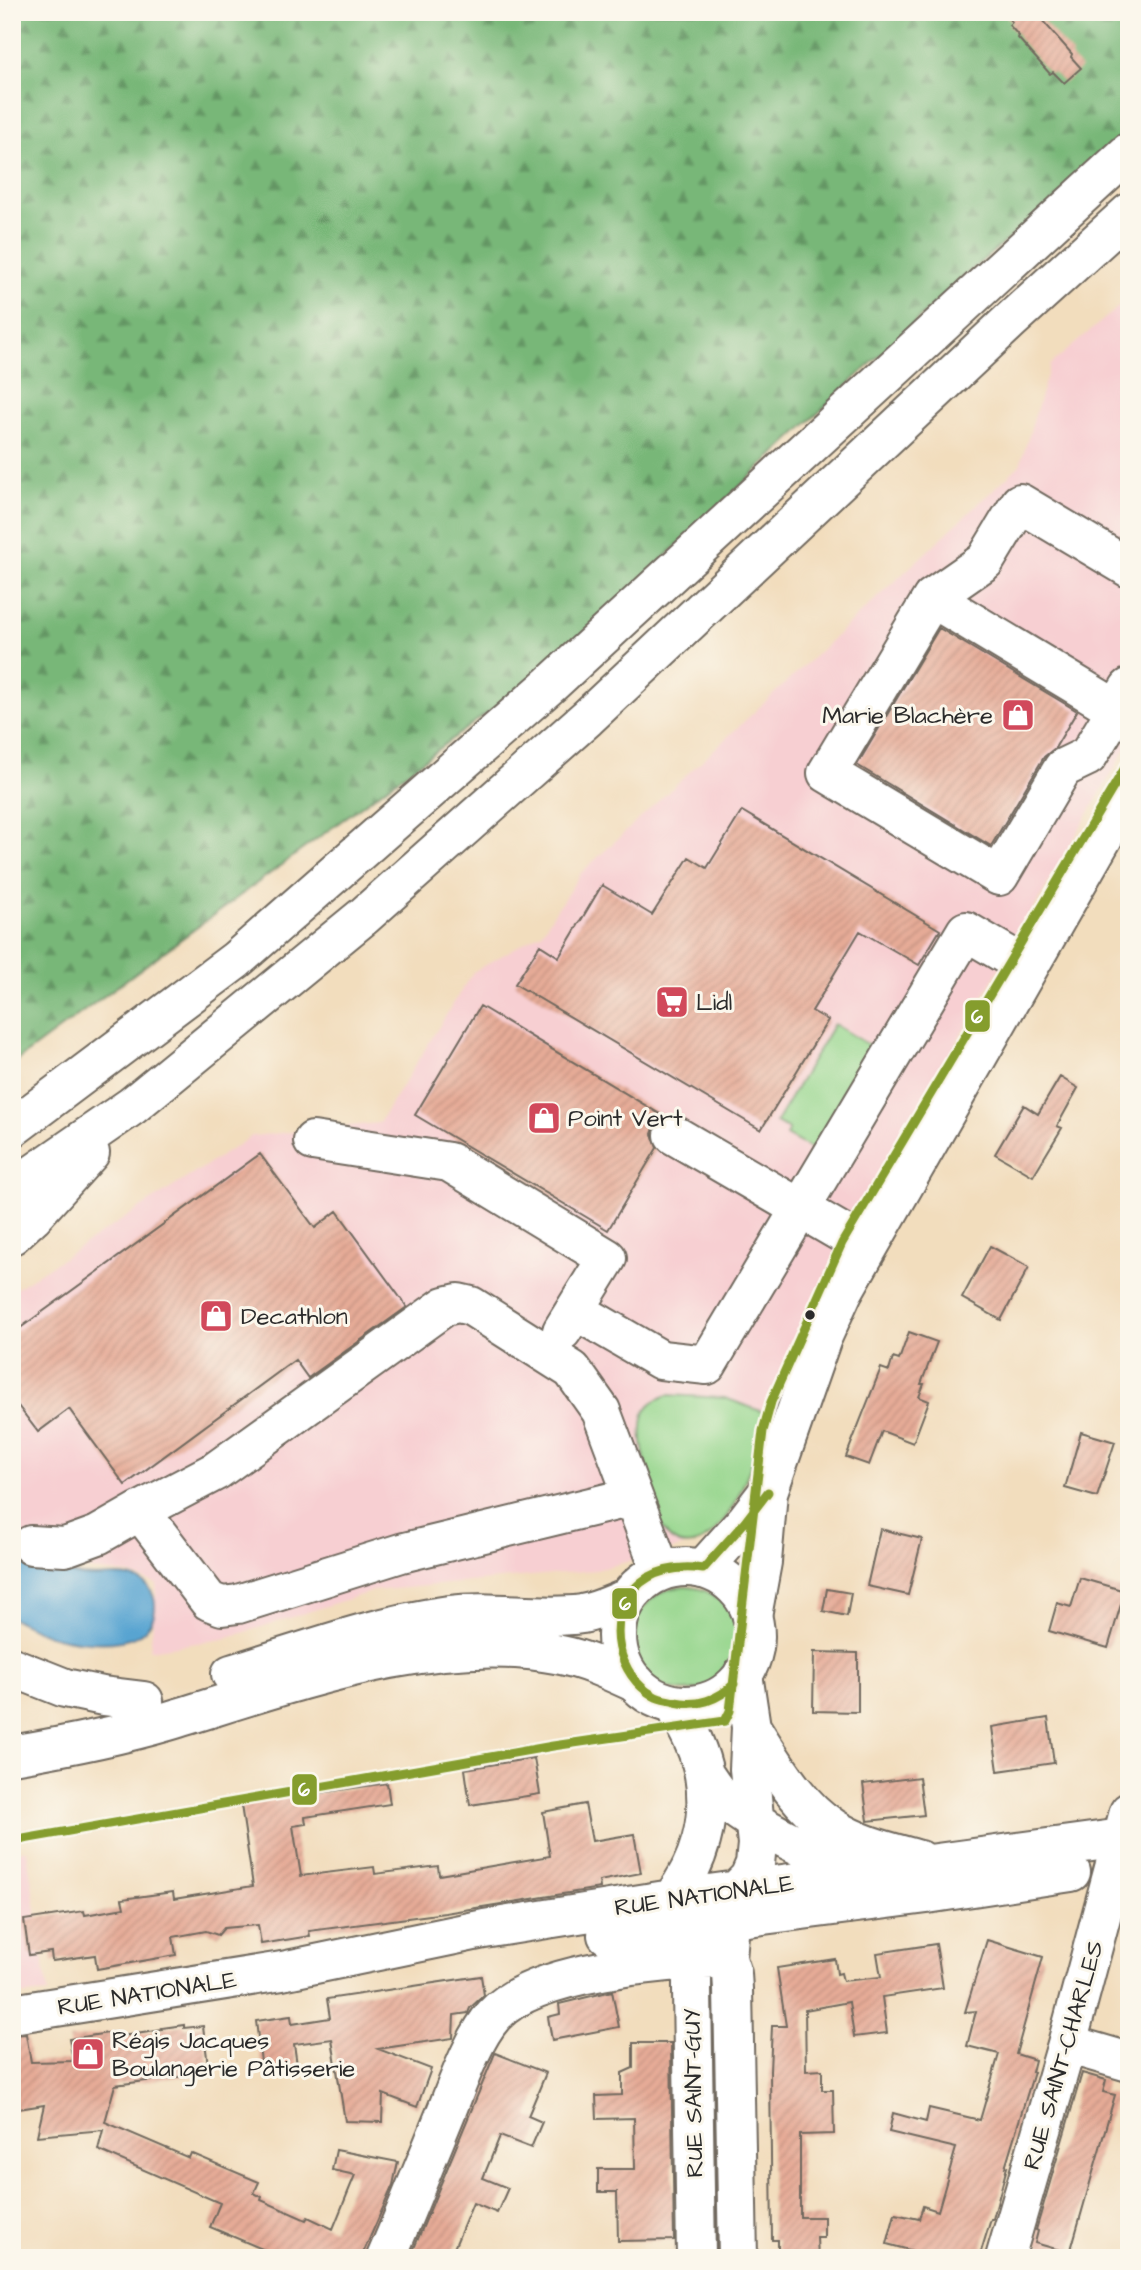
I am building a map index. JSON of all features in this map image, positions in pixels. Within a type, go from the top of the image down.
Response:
[{"type":"main road","points":[[12,1128],[236,960],[551,684],[1129,152]]},
{"type":"main road","points":[[12,1189],[132,1106],[364,916],[587,718],[1010,321],[1129,214]]},
{"type":"main road","points":[[932,598],[1123,698],[1087,756],[1063,768],[999,876],[827,774],[932,598],[985,561],[1020,503],[1129,568]]},
{"type":"main road","points":[[752,1616],[762,1562],[768,1492],[822,1338],[843,1292],[1129,792]]},
{"type":"main road","points":[[575,1310],[662,1360],[707,1365],[966,931],[1027,967]]},
{"type":"main road","points":[[12,1235],[33,1216],[132,1106]]},
{"type":"main road","points":[[674,1135],[867,1248]]},
{"type":"main road","points":[[313,1141],[449,1162],[607,1258],[549,1353]]},
{"type":"main road","points":[[31,1545],[65,1547],[98,1535],[216,1471],[445,1306],[458,1303],[471,1306],[572,1370],[601,1411],[661,1571]]},
{"type":"main road","points":[[703,1569],[768,1492]]},
{"type":"main road","points":[[140,1511],[209,1601],[222,1606],[238,1604],[401,1553],[632,1497]]},
{"type":"main road","points":[[24,1750],[153,1725],[348,1669],[452,1650],[512,1649],[563,1655],[608,1670],[636,1683],[660,1699],[674,1704],[694,1704],[713,1699],[730,1688],[743,1674],[752,1656],[755,1636],[752,1616],[745,1600],[734,1586],[720,1575],[703,1569],[681,1567],[661,1571],[642,1582],[628,1598],[620,1615],[617,1642],[625,1668],[636,1683]]},
{"type":"main road","points":[[12,1727],[77,1718],[144,1701],[388,1625],[451,1615],[582,1614],[603,1609],[628,1598]]},
{"type":"main road","points":[[12,1667],[65,1688],[144,1701]]},
{"type":"main road","points":[[386,2258],[460,2077],[494,2015],[532,1989],[555,1981],[646,1964],[710,1925],[749,1878],[755,1864],[757,1843],[749,1769],[751,1727],[743,1674]]},
{"type":"main road","points":[[674,1704],[691,1737],[704,1774],[722,1798],[754,1820],[862,1873]]},
{"type":"main road","points":[[751,1727],[776,1766],[818,1817],[834,1829],[930,1879]]},
{"type":"main road","points":[[704,1774],[703,1838],[689,1874],[710,1925]]},
{"type":"main road","name":"RUE NATIONALE","points":[[12,2014],[282,1971],[484,1929],[710,1925],[930,1879],[1125,1843]]},
{"type":"main road","name":"RUE SAINT-CHARLES","points":[[1004,2258],[1125,1843]]},
{"type":"main road","name":"RUE NATIONALE","points":[[710,1925],[862,1873],[930,1879]]},
{"type":"main road","name":"RUE SAINT-GUY","points":[[696,2258],[692,1975],[710,1925]]},
{"type":"main road","name":"RUE SAINT-GUY","points":[[710,1925],[732,1974],[738,2258]]},
{"type":"main road","points":[[1067,2044],[1129,2062]]},
{"type":"shaded area","points":[[1129,298],[1129,743],[839,1247],[801,1335],[746,1477],[697,1543],[596,1570],[373,1591],[224,1639],[150,1650],[157,1584],[128,1574],[45,1565],[12,1556],[12,1291],[252,1136],[379,1123],[473,972],[541,933],[581,873],[1020,465],[1050,365]]},
{"type":"shaded area","points":[[12,1850],[27,1850],[48,1993],[12,1996]]},
{"type":"green space","points":[[12,12],[1129,12],[1129,137],[962,278],[540,674],[12,1064]]},
{"type":"green space","points":[[834,1024],[872,1047],[876,1054],[822,1155],[786,1135],[789,1129],[776,1122]]},
{"type":"green space","points":[[668,1395],[725,1398],[769,1414],[743,1486],[724,1521],[712,1534],[699,1542],[685,1545],[674,1541],[658,1520],[650,1492],[643,1447],[644,1414],[654,1402]]},
{"type":"green space","points":[[685,1587],[705,1591],[722,1602],[733,1619],[737,1639],[733,1659],[722,1676],[705,1687],[685,1691],[665,1687],[648,1676],[637,1659],[633,1639],[637,1619],[648,1602],[665,1591]]},
{"type":"water","points":[[12,1563],[88,1577],[125,1576],[139,1580],[151,1591],[154,1598],[152,1621],[137,1636],[112,1642],[74,1640],[42,1632],[12,1618]]},
{"type":"building","points":[[1003,12],[1035,12],[1081,68],[1064,83],[1053,72],[1050,74],[1018,38],[1009,25],[1012,22]]},
{"type":"building","points":[[939,628],[1077,711],[1055,748],[1044,757],[991,846],[857,765]]},
{"type":"building","points":[[742,811],[940,930],[919,965],[860,931],[812,1011],[828,1020],[761,1130],[515,984],[540,945],[559,957],[602,885],[652,915],[689,857],[707,868]]},
{"type":"building","name":"Point Vert","points":[[480,1006],[663,1116],[656,1123],[652,1134],[657,1148],[608,1230],[415,1115]]},
{"type":"building","points":[[1060,1077],[1078,1088],[1057,1126],[1062,1128],[1033,1176],[995,1154],[1024,1105],[1038,1114]]},
{"type":"building","name":"Decathlon","points":[[260,1154],[315,1228],[337,1211],[407,1307],[308,1378],[295,1360],[125,1485],[69,1409],[38,1432],[12,1398],[12,1334]]},
{"type":"building","points":[[990,1246],[1029,1267],[1001,1320],[962,1298]]},
{"type":"building","points":[[909,1332],[937,1342],[921,1384],[924,1384],[919,1397],[929,1401],[913,1443],[882,1431],[869,1465],[846,1457],[881,1368],[889,1371],[893,1358],[899,1360]]},
{"type":"building","points":[[1081,1432],[1115,1442],[1097,1497],[1065,1488]]},
{"type":"building","points":[[880,1529],[922,1539],[908,1595],[867,1586]]},
{"type":"building","points":[[1080,1578],[1125,1591],[1108,1648],[1049,1631],[1057,1603],[1071,1607]]},
{"type":"building","points":[[827,1589],[851,1593],[847,1616],[823,1611]]},
{"type":"building","points":[[814,1652],[858,1653],[858,1712],[813,1711]]},
{"type":"building","points":[[1048,1718],[1054,1763],[998,1771],[992,1727]]},
{"type":"building","points":[[534,1758],[540,1794],[470,1805],[465,1769]]},
{"type":"building","points":[[919,1777],[924,1815],[868,1821],[863,1784]]},
{"type":"building","points":[[387,1783],[390,1804],[305,1817],[306,1824],[293,1826],[301,1876],[374,1867],[375,1874],[438,1866],[439,1875],[550,1856],[543,1812],[585,1804],[592,1841],[634,1834],[641,1873],[599,1881],[600,1888],[309,1931],[310,1936],[261,1944],[258,1925],[224,1928],[218,1935],[206,1931],[173,1937],[176,1955],[97,1969],[95,1955],[52,1961],[51,1952],[29,1955],[24,1920],[84,1911],[85,1915],[124,1908],[122,1899],[173,1892],[174,1899],[253,1886],[241,1805]]},
{"type":"building","points":[[987,1940],[1043,1957],[1016,2054],[1035,2060],[1034,2072],[1005,2167],[993,2219],[979,2258],[939,2258],[887,2244],[895,2214],[919,2219],[923,2206],[938,2211],[956,2148],[889,2132],[893,2113],[926,2122],[929,2108],[980,2120],[999,2054],[967,2046],[976,2011],[965,2012]]},
{"type":"building","points":[[936,1944],[943,1988],[882,1997],[887,2033],[854,2037],[849,2002],[805,2010],[806,2071],[822,2070],[822,2090],[833,2090],[834,2134],[800,2135],[800,2217],[824,2217],[824,2238],[817,2238],[818,2258],[778,2258],[778,2240],[772,2240],[770,2071],[772,2026],[786,2026],[777,1968],[835,1959],[837,1974],[841,1973],[843,1981],[881,1977],[877,1953]]},
{"type":"building","points":[[481,1976],[484,1995],[468,2013],[454,2015],[453,2038],[378,2049],[431,2069],[417,2107],[383,2094],[382,2122],[345,2121],[332,2039],[294,2044],[297,2065],[262,2070],[256,2021],[291,2016],[292,2024],[330,2018],[327,1999]]},
{"type":"building","points":[[612,1991],[619,2027],[552,2040],[548,2017],[560,2014],[559,2004]]},
{"type":"building","points":[[184,2025],[184,2028],[203,2026],[209,2073],[115,2085],[105,2122],[189,2158],[191,2153],[259,2182],[254,2193],[262,2197],[261,2200],[333,2229],[355,2175],[332,2170],[336,2150],[398,2162],[393,2185],[361,2258],[269,2258],[272,2253],[210,2227],[220,2203],[98,2150],[103,2130],[37,2136],[44,2105],[12,2110],[12,2035],[26,2034],[31,2062],[73,2061],[69,2039],[115,2032],[115,2037]]},
{"type":"building","points":[[633,2043],[671,2043],[674,2240],[618,2241],[617,2192],[598,2192],[598,2169],[635,2169],[634,2118],[597,2119],[596,2096],[622,2095],[622,2073],[633,2068]]},
{"type":"building","points":[[495,2053],[546,2073],[528,2116],[542,2122],[531,2148],[500,2136],[483,2178],[508,2188],[497,2213],[473,2203],[450,2258],[410,2258]]},
{"type":"building","points":[[1082,2073],[1106,2080],[1103,2092],[1115,2095],[1070,2253],[1035,2243],[1036,2230]]},
{"type":"transit line","name":"6","points":[[12,1841],[553,1746],[725,1721],[730,1711],[763,1431],[771,1402],[842,1243],[1129,761]]},
{"type":"transit line","name":"6","points":[[734,1684],[714,1698],[699,1703],[683,1703],[654,1696],[642,1687],[624,1662],[618,1632],[620,1617],[625,1602],[634,1589],[649,1577],[666,1570],[703,1569],[768,1492]]},
{"type":"place","name":"Marie Blachère","points":[[1018,715]]},
{"type":"place","name":"Lidl","points":[[672,1002]]},
{"type":"place","name":"Point Vert","points":[[544,1118]]},
{"type":"place","name":"Decathlon","points":[[216,1316]]},
{"type":"place","name":"Régis Jacques Boulangerie Pâtisserie","points":[[88,2054]]}]
